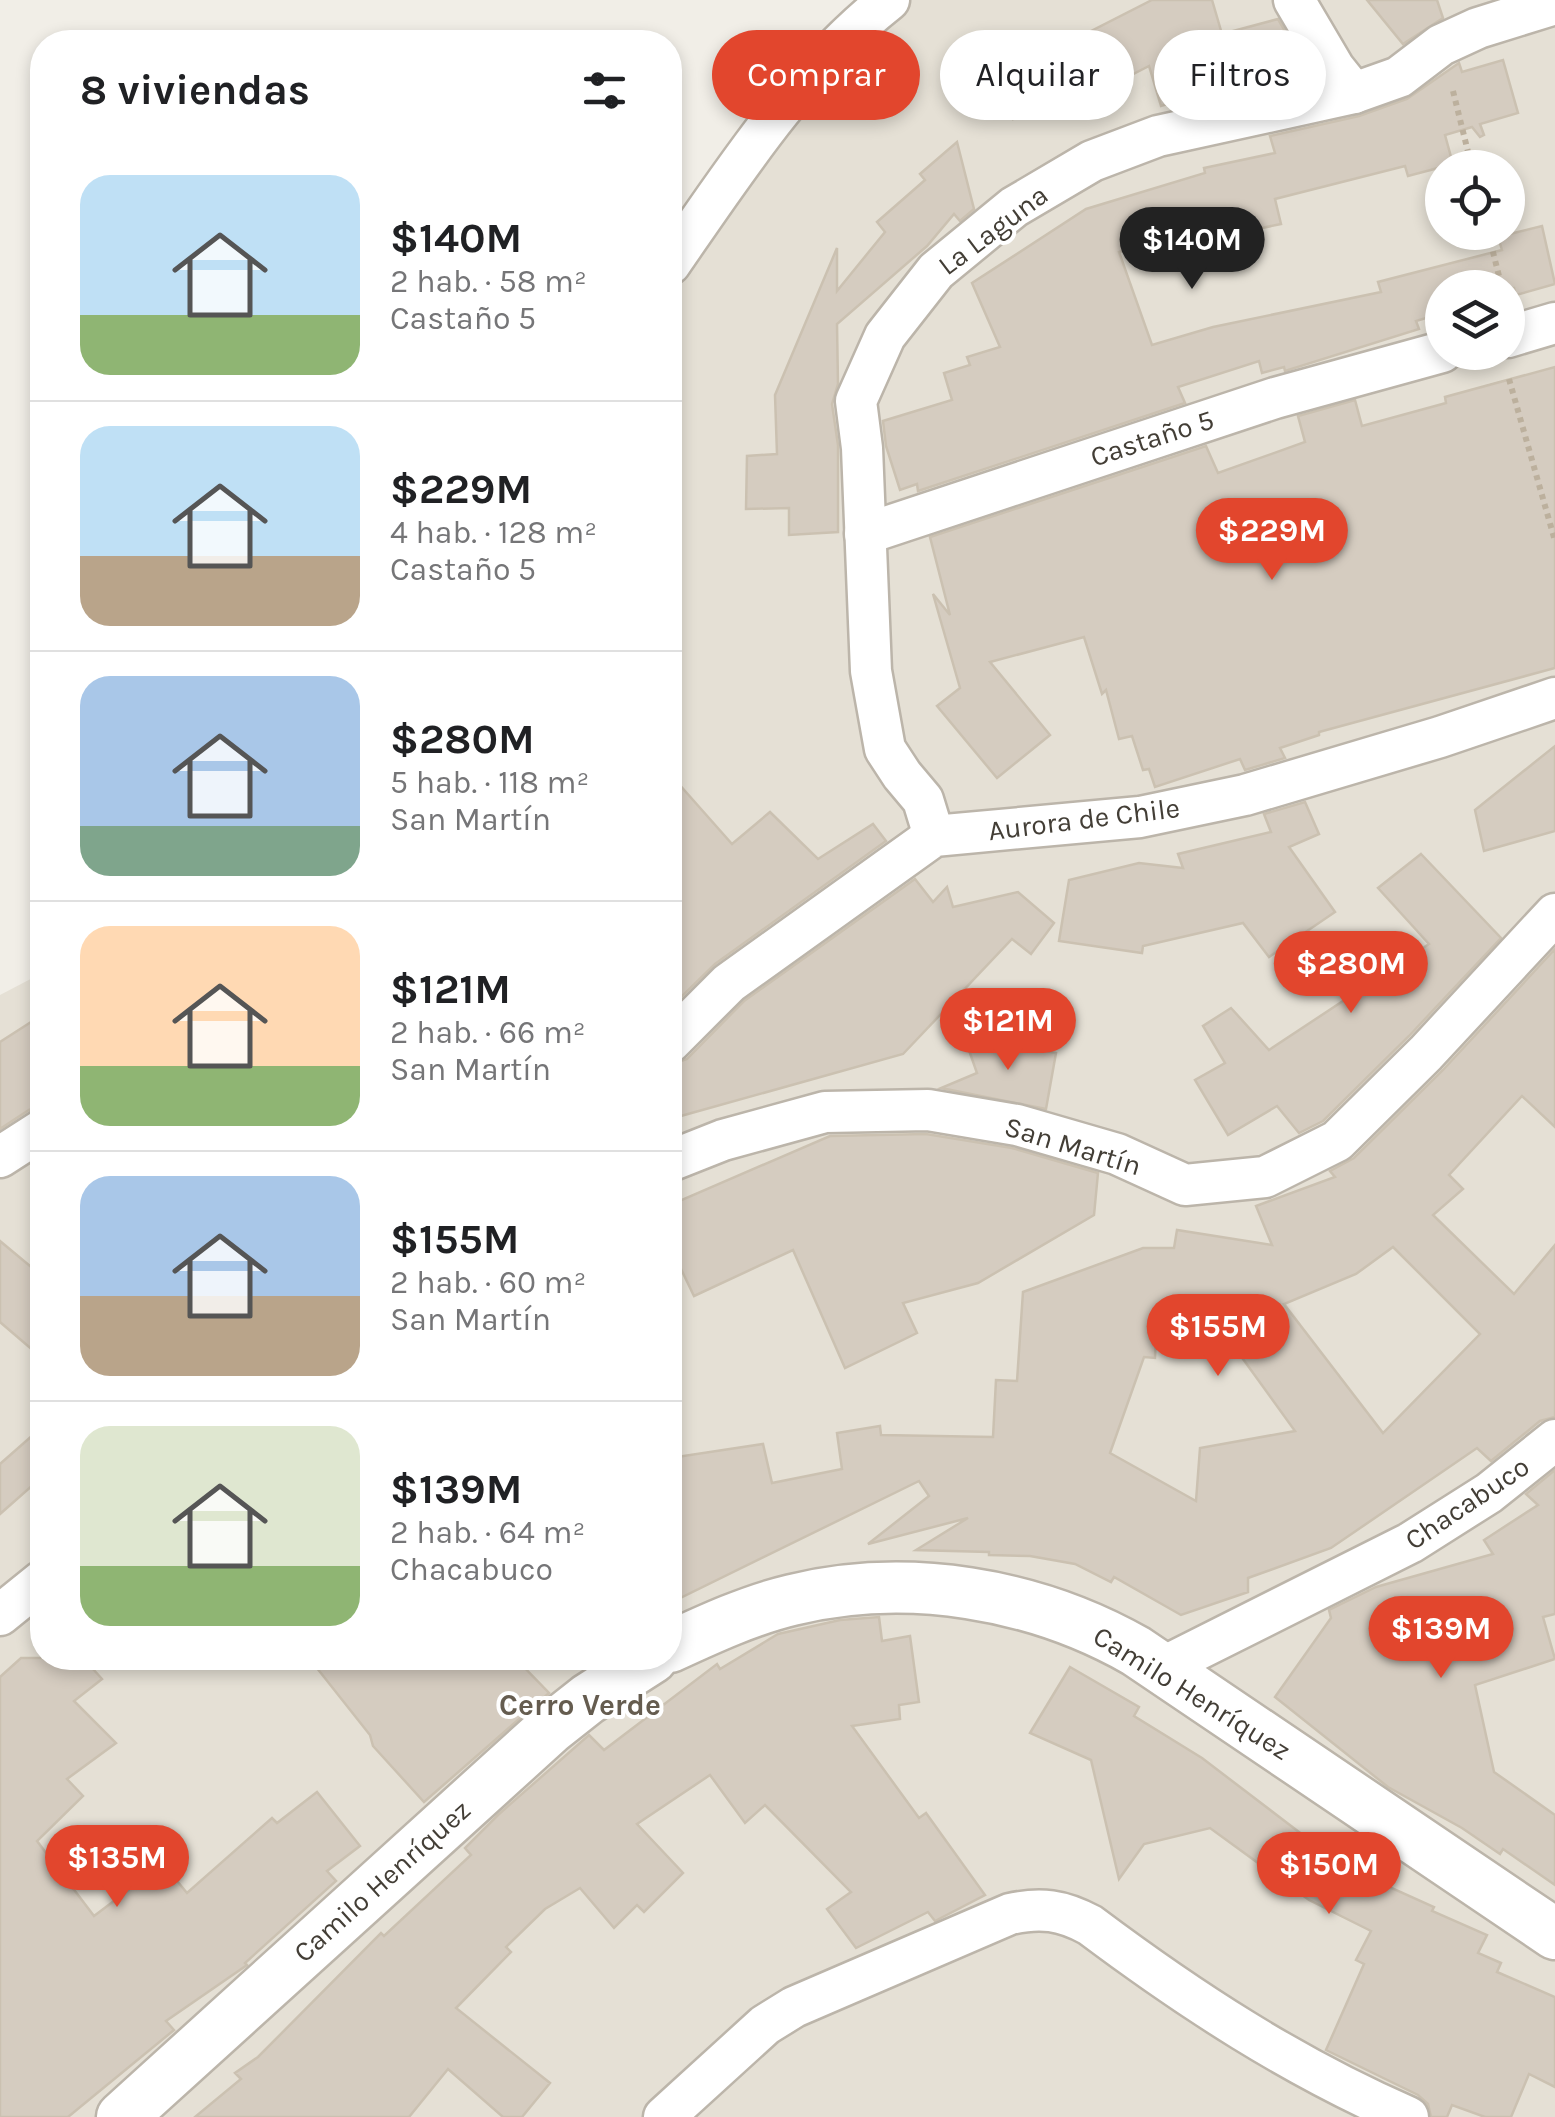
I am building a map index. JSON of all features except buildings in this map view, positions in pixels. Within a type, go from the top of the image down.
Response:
[{"type":"street","points":[[682,247],[814,69],[854,28],[889,0]]},
{"type":"street","points":[[1294,0],[1334,68],[1354,93]]},
{"type":"street","name":"La Laguna","points":[[934,836],[923,800],[885,749],[870,672],[856,401],[885,336],[936,270],[1014,207],[1092,161],[1158,136],[1354,93],[1399,77],[1441,45],[1478,28],[1555,4]]},
{"type":"street","points":[[1525,342],[1555,323]]},
{"type":"street","name":"Castaño 5","points":[[865,534],[1275,398],[1425,357]]},
{"type":"street","name":"Aurora de Chile","points":[[934,836],[1140,817],[1245,795],[1555,698]]},
{"type":"street","points":[[682,1030],[730,983],[934,836]]},
{"type":"street","name":"San Martín","points":[[682,1156],[723,1140],[825,1112],[928,1110],[1017,1125],[1118,1154],[1185,1185],[1266,1177],[1337,1141],[1426,1053],[1555,914]]},
{"type":"street","points":[[0,1157],[30,1138]]},
{"type":"street","name":"Chacabuco","points":[[1161,1668],[1410,1543],[1489,1493],[1555,1440]]},
{"type":"street","name":"Camilo Henríquez","points":[[682,1642],[792,1600],[849,1590],[907,1588],[1016,1602],[1109,1636],[1161,1668],[1555,1934]]},
{"type":"street","points":[[0,1615],[30,1591]]},
{"type":"street","name":"Camilo Henríquez","points":[[122,2117],[550,1729],[633,1670]]},
{"type":"street","points":[[664,2117],[766,2026],[794,2007],[1010,1914],[1048,1910],[1070,1914],[1090,1925],[1222,2019],[1298,2064],[1408,2117]]},
{"type":"path","points":[[1441,45],[1467,150]]},
{"type":"path","points":[[1511,370],[1555,541]]},
{"type":"shaded area","points":[[865,0],[1555,0],[1555,2117],[0,2117],[0,995],[30,979],[30,1670],[682,1670],[682,208],[748,120],[920,120],[920,30],[836,30]]},
{"type":"district","name":"Cerro Verde","points":[[580,1705]]}]
